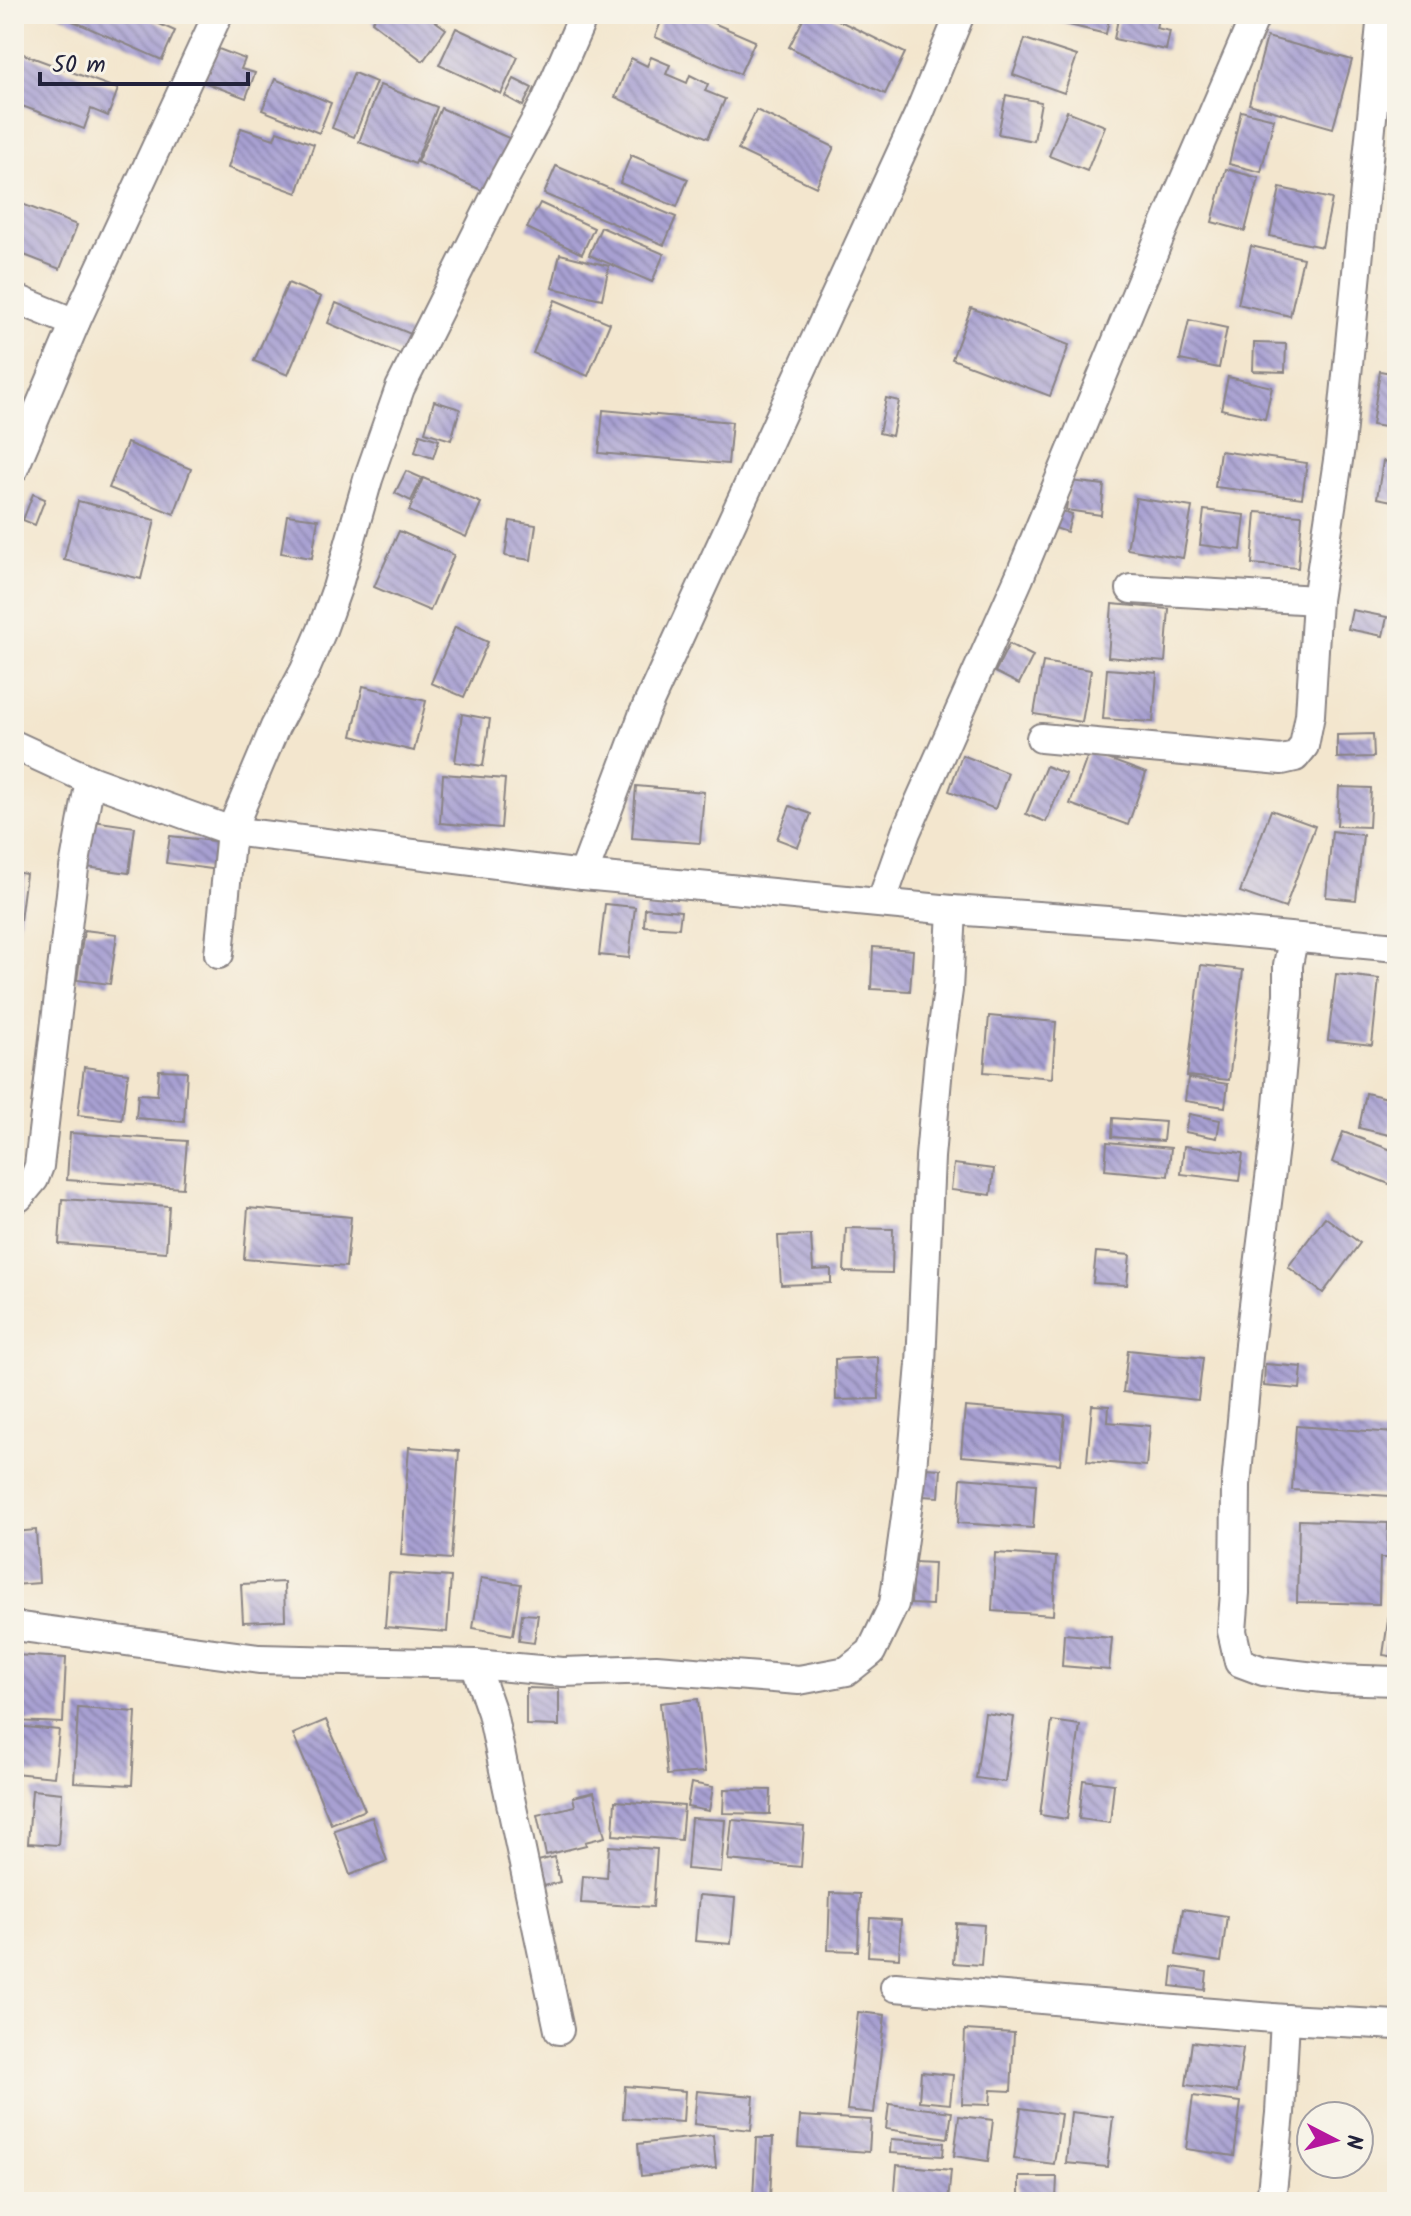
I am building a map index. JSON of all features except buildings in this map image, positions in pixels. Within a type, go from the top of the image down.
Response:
[{"type":"street","points":[[14,468],[75,323],[218,14]]},
{"type":"street","points":[[219,954],[231,831],[275,727],[322,630],[368,479],[400,388],[545,103],[584,14]]},
{"type":"street","points":[[583,875],[644,713],[919,114],[960,14]]},
{"type":"street","points":[[881,903],[906,832],[1019,578],[1158,241],[1256,14]]},
{"type":"street","points":[[1041,738],[1282,760],[1295,757],[1304,746],[1310,715],[1317,600],[1340,447],[1382,14]]},
{"type":"street","points":[[14,298],[75,323]]},
{"type":"street","points":[[1131,589],[1317,600]]},
{"type":"street","points":[[14,745],[90,780],[231,831],[583,875],[1397,947]]},
{"type":"street","points":[[14,1197],[19,1197],[34,1179],[39,1166],[74,868],[90,780]]},
{"type":"street","points":[[14,1626],[259,1659],[475,1664],[562,1672],[656,1669],[799,1680],[847,1671],[871,1652],[894,1604],[911,1480],[921,1364],[930,1157],[948,990],[952,910]]},
{"type":"street","points":[[1293,939],[1288,965],[1275,1139],[1249,1345],[1236,1485],[1232,1631],[1239,1662],[1263,1671],[1332,1679],[1397,1681]]},
{"type":"street","points":[[475,1664],[492,1713],[559,2030]]},
{"type":"street","points":[[895,1987],[1285,2019],[1397,2025]]},
{"type":"street","points":[[1271,2202],[1285,2019]]}]
